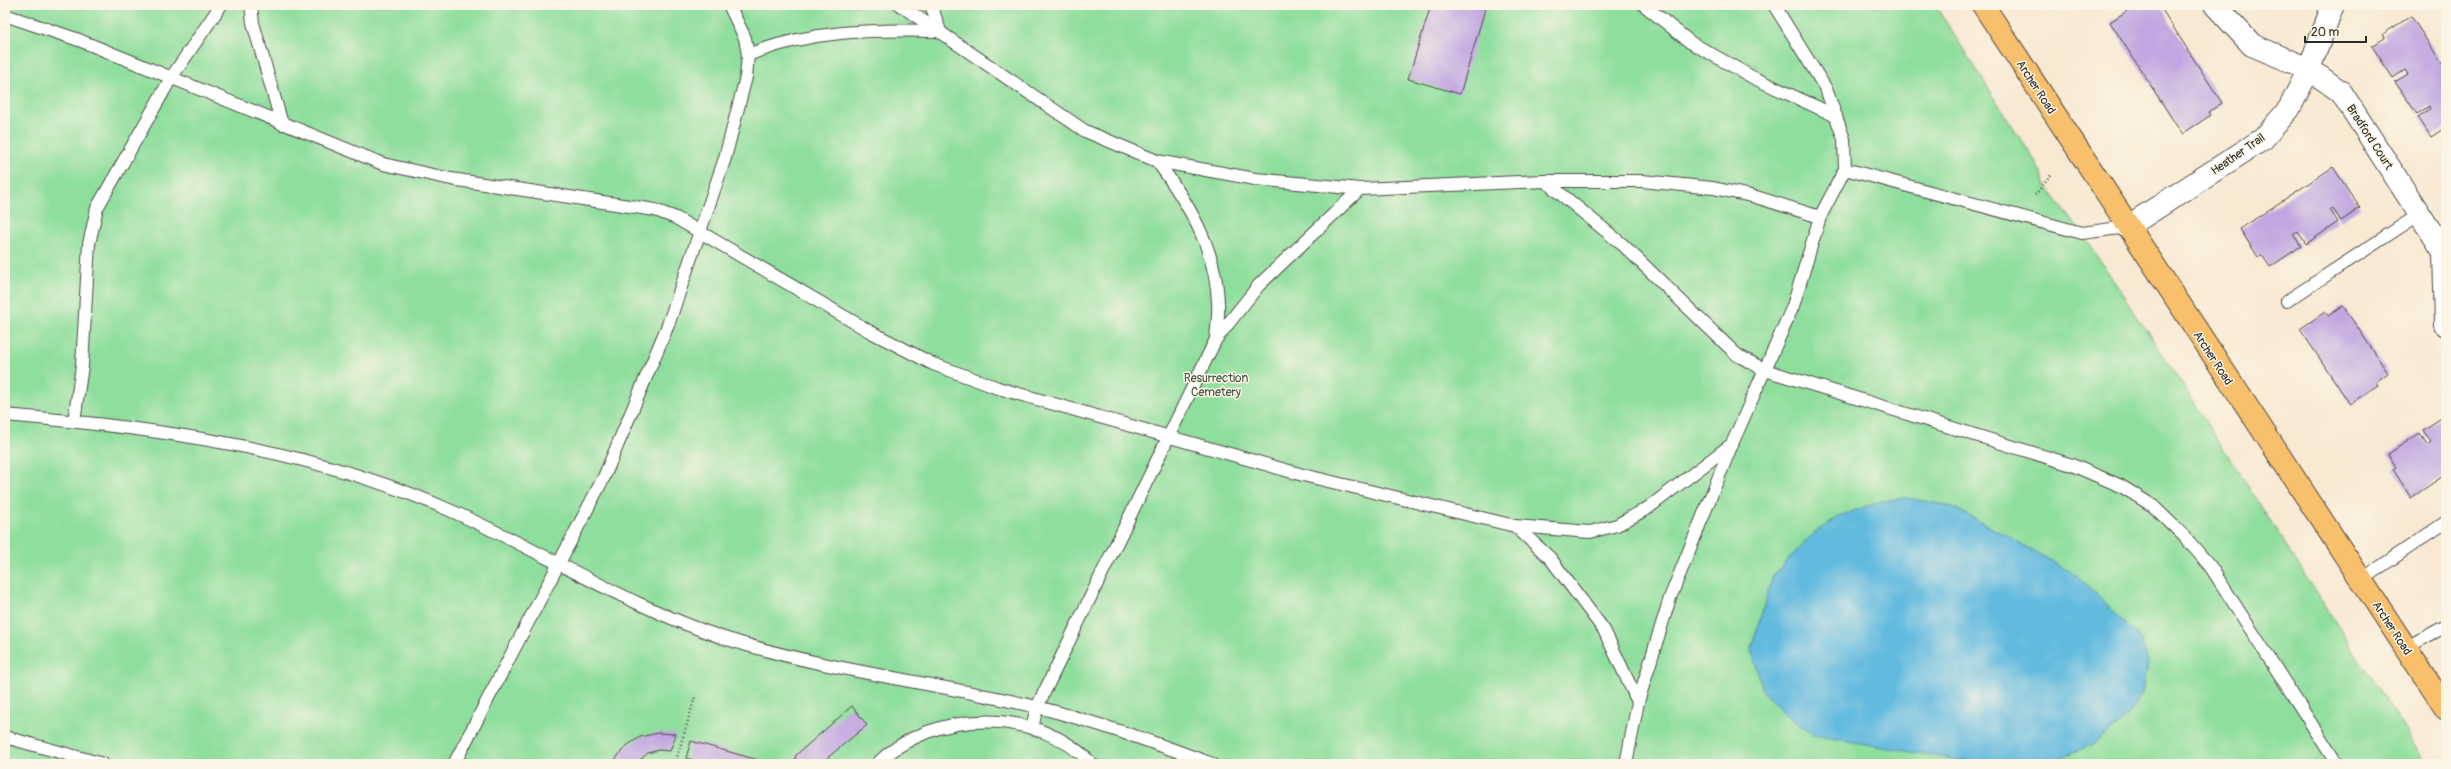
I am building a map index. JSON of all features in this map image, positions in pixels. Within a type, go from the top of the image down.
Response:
[{"type":"main road","name":"Archer Road","points":[[1982,5],[2446,709]]},
{"type":"street","name":"Bradford Court","points":[[2215,5],[2252,45],[2309,69],[2341,92],[2444,252],[2446,325]]},
{"type":"street","name":"Heather Trail","points":[[2127,227],[2264,139],[2289,109],[2309,69],[2333,5]]},
{"type":"lane","points":[[74,420],[82,366],[89,244],[97,208],[171,78],[221,5]]},
{"type":"lane","points":[[251,5],[253,22],[282,124]]},
{"type":"lane","points":[[454,764],[604,477],[668,325],[725,158],[746,77],[748,55],[745,38],[729,5]]},
{"type":"lane","points":[[900,5],[940,30],[1042,104],[1085,131],[1157,161],[1255,179],[1360,189],[1545,181],[1642,181],[1713,188],[1756,197],[1820,218]]},
{"type":"lane","points":[[931,5],[940,30]]},
{"type":"lane","points":[[1644,5],[1690,42],[1752,77],[1836,116]]},
{"type":"lane","points":[[1626,764],[1638,702],[1670,598],[1732,444],[1793,306],[1820,218],[1845,170],[1844,140],[1826,89],[1774,5]]},
{"type":"lane","points":[[5,15],[79,40],[383,164],[451,179],[655,210],[676,218],[869,331],[933,364],[998,388],[1303,474],[1515,526],[1590,532],[1617,525],[1648,508],[1732,444]]},
{"type":"lane","points":[[748,55],[773,45],[838,32],[876,29],[940,30]]},
{"type":"lane","points":[[1157,161],[1194,215],[1206,244],[1215,272],[1218,302],[1216,339]]},
{"type":"lane","points":[[1845,170],[2082,233],[2127,227]]},
{"type":"lane","points":[[1545,181],[1623,245],[1737,355],[1764,370],[2072,465],[2121,486],[2153,506],[2184,536],[2210,566],[2337,764]]},
{"type":"lane","points":[[1032,728],[1037,707],[1216,339],[1259,285],[1360,189]]},
{"type":"lane","points":[[2287,301],[2420,214]]},
{"type":"lane","points":[[5,415],[74,420],[173,432],[265,452],[363,477],[455,512],[558,564],[661,613],[725,638],[805,660],[1037,707],[1141,738],[1212,764]]},
{"type":"lane","points":[[2361,580],[2446,522]]},
{"type":"lane","points":[[1515,526],[1550,558],[1604,630],[1638,702]]},
{"type":"lane","points":[[2406,648],[2446,626]]},
{"type":"lane","points":[[885,761],[919,735],[956,724],[994,721],[1032,728],[1062,742],[1092,764]]},
{"type":"lane","points":[[5,738],[103,764]]},
{"type":"path","points":[[2036,195],[2052,174]]},
{"type":"path","points":[[675,764],[695,697]]},
{"type":"green space","name":"Resurrection Cemetery","points":[[5,5],[1935,5],[2042,172],[2044,184],[2082,233],[2178,378],[2427,764],[5,764]]},
{"type":"water","points":[[1903,497],[1951,506],[2075,574],[2141,639],[2148,664],[2143,690],[2128,716],[2096,743],[2045,764],[1982,764],[1813,735],[1785,714],[1763,691],[1751,649],[1773,576],[1813,534],[1839,516],[1873,504]]},
{"type":"building","points":[[1431,5],[1486,6],[1460,94],[1408,79]]},
{"type":"building","points":[[2136,5],[2141,7],[2145,5],[2159,5],[2222,103],[2209,112],[2211,115],[2182,134],[2110,22]]},
{"type":"building","points":[[2411,16],[2446,70],[2446,127],[2431,137],[2418,117],[2430,109],[2429,106],[2417,114],[2395,82],[2408,74],[2405,70],[2393,78],[2372,46],[2385,38],[2383,34]]},
{"type":"building","points":[[2333,167],[2360,208],[2341,221],[2333,209],[2330,210],[2338,222],[2306,244],[2298,232],[2293,234],[2301,246],[2270,267],[2262,255],[2258,257],[2240,229]]},
{"type":"building","points":[[2343,306],[2388,373],[2376,382],[2378,385],[2350,404],[2300,329],[2325,312],[2328,316]]},
{"type":"building","points":[[2446,415],[2446,474],[2411,498],[2393,469],[2396,467],[2388,454],[2420,433],[2427,445],[2431,442],[2423,430]]},
{"type":"building","points":[[852,706],[867,725],[820,764],[794,764],[796,755]]},
{"type":"building","points":[[658,733],[676,734],[670,751],[659,750],[648,753],[635,764],[620,764],[614,761],[625,747],[640,737]]},
{"type":"building","points":[[691,741],[758,760],[757,764],[706,764],[686,758]]}]
